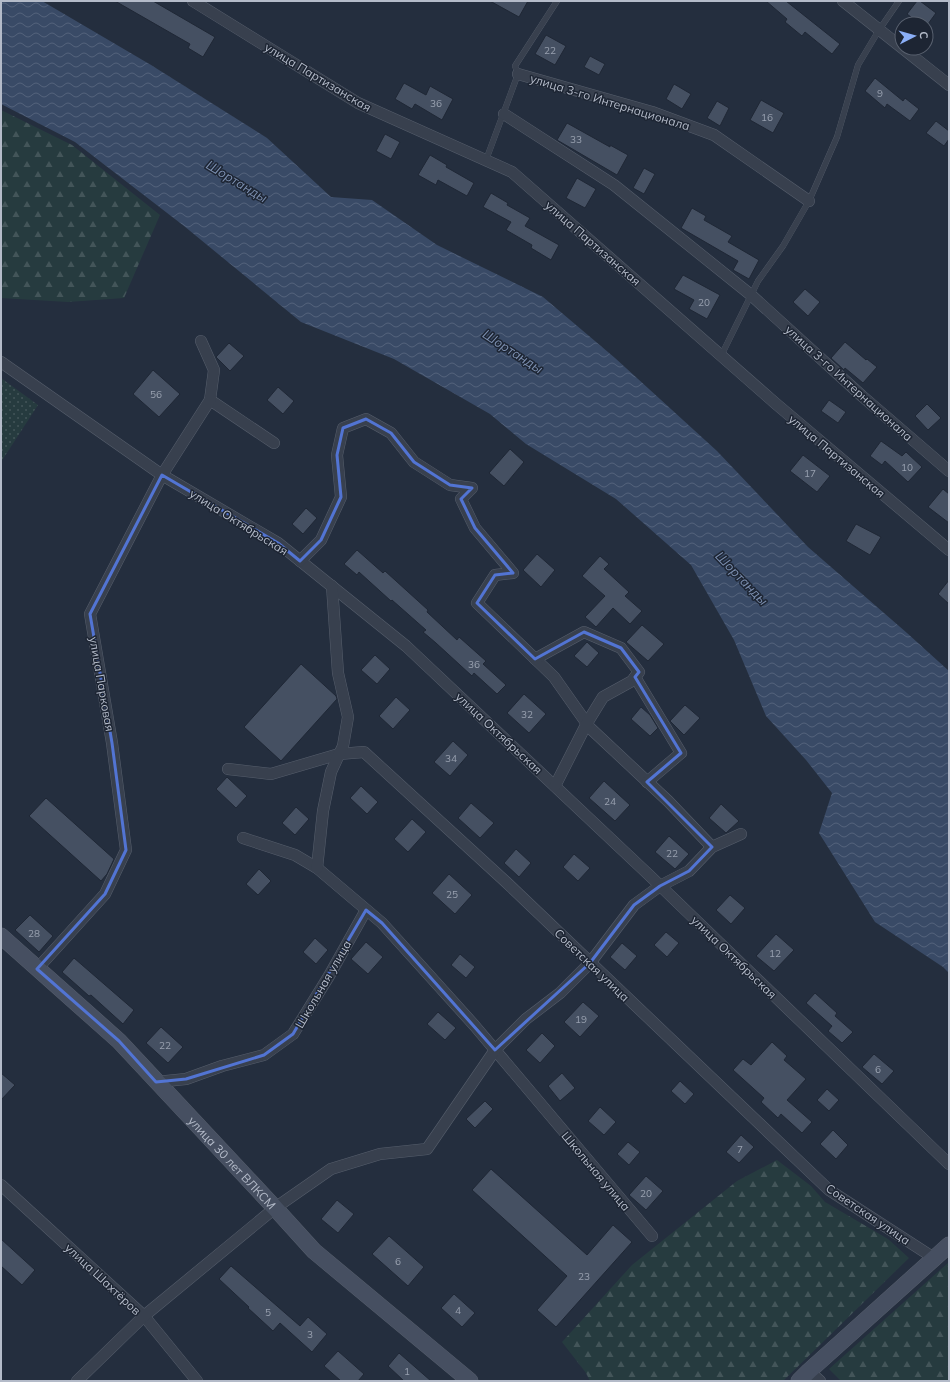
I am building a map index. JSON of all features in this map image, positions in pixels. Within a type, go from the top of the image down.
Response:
[{"type":"street","name":"улица Партизанская","points":[[193,1],[358,103],[512,172],[775,403],[949,550]]},
{"type":"street","points":[[843,1],[949,85]]},
{"type":"street","name":"улица 3-го Интернационала","points":[[518,74],[652,112],[714,135],[809,201]]},
{"type":"street","name":"улица 3-го Интернационала","points":[[504,114],[614,185],[750,295],[862,396],[949,471]]},
{"type":"street","name":"улица Парковая","points":[[37,968],[105,894],[126,850],[112,743],[90,614],[162,475],[210,400],[214,370],[201,341]]},
{"type":"street","name":"улица Октябрьская","points":[[1,362],[162,475],[278,543],[406,646],[660,886],[949,1164]]},
{"type":"street","points":[[210,400],[274,442]]},
{"type":"street","points":[[300,561],[321,540],[340,496],[337,455],[343,428],[366,419],[391,433],[414,462],[450,485],[472,488],[461,499],[475,528],[513,573],[496,575],[477,603],[554,678],[590,728],[668,801],[712,847]]},
{"type":"street","points":[[317,868],[324,811],[331,772],[343,746],[348,718],[338,673],[332,586]]},
{"type":"street","points":[[535,659],[584,632],[621,648],[640,672],[632,682],[603,698],[586,723],[555,786]]},
{"type":"street","points":[[636,677],[681,753],[647,782]]},
{"type":"street","name":"Советская улица","points":[[228,769],[271,774],[340,754],[364,752],[500,877],[830,1190],[934,1258]]},
{"type":"street","points":[[77,1381],[144,1316],[275,1208],[331,1169],[380,1154],[426,1149],[495,1050],[526,1019],[560,993],[590,963],[634,905],[660,886],[689,871],[712,847],[741,834]]},
{"type":"street","name":"Школьная улица","points":[[243,838],[296,855],[317,868],[382,923],[495,1050],[652,1236]]},
{"type":"street","name":"Школьная улица","points":[[156,1082],[186,1079],[222,1066],[264,1055],[293,1034],[329,976],[366,910]]},
{"type":"street","name":"улица 30 лет ВЛКСМ","points":[[1,936],[118,1041],[314,1251],[470,1381]]},
{"type":"street","name":"улица Шахтёров","points":[[1,1185],[144,1316],[197,1381]]},
{"type":"street","points":[[809,1378],[949,1245]]},
{"type":"lane","points":[[486,160],[518,74],[515,66],[557,1]]},
{"type":"lane","points":[[721,356],[750,295],[783,246],[809,201],[836,138],[858,65],[899,1]]},
{"type":"highlighted area","points":[[366,419],[391,433],[414,462],[450,485],[472,488],[461,499],[475,528],[513,573],[495,575],[477,603],[535,659],[584,632],[621,648],[639,672],[635,677],[681,753],[647,782],[712,847],[689,871],[660,886],[634,905],[590,963],[495,1050],[382,923],[366,910],[293,1034],[264,1055],[186,1079],[156,1082],[119,1041],[37,969],[105,894],[126,850],[112,743],[90,614],[162,475],[278,543],[300,561],[321,540],[341,497],[337,455],[343,428]]},
{"type":"green space","points":[[1,110],[72,145],[160,215],[124,298],[68,302],[1,298]]},
{"type":"green space","points":[[1,378],[38,405],[1,462]]},
{"type":"green space","points":[[777,1160],[811,1186],[825,1202],[888,1239],[909,1258],[783,1381],[590,1381],[586,1373],[562,1342],[632,1265],[737,1181]]},
{"type":"green space","points":[[949,1262],[949,1381],[841,1381],[829,1369]]},
{"type":"water","name":"Шортанды","points":[[1,1],[42,1],[151,65],[267,138],[331,197],[372,200],[437,245],[543,297],[615,358],[717,451],[808,547],[949,671],[949,973],[943,967],[875,922],[819,833],[832,793],[806,760],[766,716],[734,640],[691,565],[616,499],[526,444],[490,414],[394,359],[301,322],[184,226],[75,142],[1,104]]},
{"type":"building","points":[[115,1],[153,1],[215,37],[203,57],[188,48],[190,44]]},
{"type":"building","points":[[490,1],[528,1],[519,17]]},
{"type":"building","points":[[766,1],[786,1],[840,44],[832,54],[805,32],[802,36],[785,22],[787,19]]},
{"type":"building","points":[[917,1],[920,1],[936,13],[934,16],[910,16],[907,14]]},
{"type":"building","points":[[546,35],[566,46],[555,65],[535,54]]},
{"type":"building","points":[[590,56],[605,64],[599,75],[584,67]]},
{"type":"building","points":[[875,78],[903,101],[905,98],[919,109],[910,121],[887,104],[885,108],[865,91]]},
{"type":"building","points":[[404,83],[426,95],[430,86],[453,99],[442,120],[415,104],[412,109],[395,99]]},
{"type":"building","points":[[674,84],[691,94],[682,109],[666,99]]},
{"type":"building","points":[[761,100],[784,113],[773,133],[750,120]]},
{"type":"building","points":[[717,101],[729,108],[720,126],[707,118]]},
{"type":"building","points":[[936,121],[949,131],[949,139],[944,146],[926,133]]},
{"type":"building","points":[[567,123],[610,147],[610,145],[628,155],[617,175],[557,140]]},
{"type":"building","points":[[385,134],[400,142],[391,159],[376,151]]},
{"type":"building","points":[[430,155],[447,165],[446,167],[474,183],[467,196],[438,180],[436,185],[418,175]]},
{"type":"building","points":[[644,168],[655,174],[644,194],[633,188]]},
{"type":"building","points":[[577,178],[596,189],[585,208],[566,198]]},
{"type":"building","points":[[491,193],[508,203],[507,205],[530,218],[525,226],[559,245],[551,260],[531,248],[532,245],[506,230],[511,222],[483,207]]},
{"type":"building","points":[[692,208],[706,216],[704,220],[732,236],[728,242],[759,260],[749,279],[733,270],[738,261],[681,228]]},
{"type":"building","points":[[683,275],[720,295],[707,319],[689,309],[694,300],[674,289]]},
{"type":"building","points":[[805,289],[820,302],[808,316],[793,302]]},
{"type":"building","points":[[845,342],[866,360],[867,359],[877,367],[863,383],[845,368],[844,370],[831,358]]},
{"type":"building","points":[[229,343],[244,356],[230,371],[216,357]]},
{"type":"building","points":[[153,370],[180,394],[159,417],[133,394]]},
{"type":"building","points":[[278,387],[294,401],[283,414],[267,400]]},
{"type":"building","points":[[829,400],[846,412],[838,423],[821,411]]},
{"type":"building","points":[[927,404],[941,418],[928,430],[915,416]]},
{"type":"building","points":[[881,441],[902,456],[906,452],[922,467],[908,482],[885,461],[882,465],[870,456]]},
{"type":"building","points":[[510,449],[524,462],[504,486],[489,473]]},
{"type":"building","points":[[803,455],[830,476],[817,492],[790,471]]},
{"type":"building","points":[[943,489],[949,494],[949,523],[928,507]]},
{"type":"building","points":[[306,508],[317,518],[303,534],[292,524]]},
{"type":"building","points":[[856,524],[881,537],[870,555],[846,541]]},
{"type":"building","points":[[357,550],[383,573],[385,571],[428,610],[427,612],[457,640],[459,637],[486,661],[483,664],[506,685],[497,694],[474,673],[472,676],[423,632],[426,630],[392,600],[391,601],[359,572],[357,575],[344,564]]},
{"type":"building","points":[[537,554],[555,570],[541,587],[523,570]]},
{"type":"building","points":[[600,556],[609,564],[604,569],[629,592],[625,596],[642,611],[630,624],[613,608],[596,627],[585,617],[605,596],[582,576]]},
{"type":"building","points":[[949,580],[949,604],[938,594]]},
{"type":"building","points":[[642,625],[664,644],[648,661],[626,642]]},
{"type":"building","points":[[587,642],[599,653],[587,667],[574,656]]},
{"type":"building","points":[[375,655],[390,669],[377,684],[361,670]]},
{"type":"building","points":[[301,664],[336,696],[337,699],[281,761],[244,727]]},
{"type":"building","points":[[524,694],[546,714],[529,733],[507,713]]},
{"type":"building","points":[[396,697],[410,710],[393,729],[379,716]]},
{"type":"building","points":[[685,705],[700,718],[684,735],[670,721]]},
{"type":"building","points":[[641,707],[650,715],[658,728],[650,736],[631,719]]},
{"type":"building","points":[[453,741],[468,755],[450,776],[434,762]]},
{"type":"building","points":[[227,777],[247,796],[236,808],[216,789]]},
{"type":"building","points":[[604,781],[630,805],[615,821],[589,798]]},
{"type":"building","points":[[361,786],[378,802],[367,814],[350,798]]},
{"type":"building","points":[[46,798],[114,859],[107,874],[101,881],[29,816]]},
{"type":"building","points":[[471,803],[494,823],[480,838],[458,818]]},
{"type":"building","points":[[721,804],[739,821],[726,833],[709,818]]},
{"type":"building","points":[[296,807],[309,819],[295,835],[282,823]]},
{"type":"building","points":[[412,819],[426,832],[408,852],[394,839]]},
{"type":"building","points":[[669,836],[689,854],[675,869],[655,852]]},
{"type":"building","points":[[516,849],[531,863],[519,877],[504,863]]},
{"type":"building","points":[[574,854],[590,868],[578,881],[563,867]]},
{"type":"building","points":[[259,869],[271,881],[258,895],[246,884]]},
{"type":"building","points":[[449,874],[472,895],[455,914],[432,893]]},
{"type":"building","points":[[730,895],[745,908],[731,924],[716,910]]},
{"type":"building","points":[[30,915],[53,936],[39,952],[15,930]]},
{"type":"building","points":[[666,932],[679,943],[667,957],[654,945]]},
{"type":"building","points":[[776,934],[794,950],[774,971],[756,956]]},
{"type":"building","points":[[315,938],[328,950],[316,964],[303,952]]},
{"type":"building","points":[[366,942],[383,957],[368,974],[351,959]]},
{"type":"building","points":[[622,943],[637,956],[625,970],[610,957]]},
{"type":"building","points":[[460,954],[475,967],[466,978],[451,965]]},
{"type":"building","points":[[74,958],[134,1010],[123,1024],[91,995],[89,996],[62,972]]},
{"type":"building","points":[[815,993],[837,1013],[835,1016],[853,1032],[842,1043],[828,1031],[832,1026],[806,1003]]},
{"type":"building","points":[[583,1002],[599,1016],[580,1037],[564,1022]]},
{"type":"building","points":[[438,1012],[456,1028],[445,1040],[427,1024]]},
{"type":"building","points":[[161,1027],[183,1047],[168,1063],[146,1043]]},
{"type":"building","points":[[542,1033],[555,1046],[540,1063],[526,1050]]},
{"type":"building","points":[[772,1042],[787,1056],[784,1060],[806,1079],[787,1100],[812,1122],[802,1133],[781,1114],[778,1118],[761,1102],[764,1098],[733,1070],[743,1059],[751,1065]]},
{"type":"building","points":[[874,1054],[894,1071],[882,1084],[862,1067]]},
{"type":"building","points":[[1,1073],[15,1085],[1,1100]]},
{"type":"building","points":[[562,1073],[575,1088],[560,1101],[548,1086]]},
{"type":"building","points":[[680,1081],[694,1094],[685,1104],[671,1091]]},
{"type":"building","points":[[827,1089],[839,1100],[829,1111],[817,1100]]},
{"type":"building","points":[[485,1101],[493,1109],[475,1128],[466,1119]]},
{"type":"building","points":[[600,1107],[616,1122],[604,1135],[588,1121]]},
{"type":"building","points":[[833,1130],[848,1145],[836,1159],[820,1144]]},
{"type":"building","points":[[741,1135],[754,1147],[739,1163],[726,1152]]},
{"type":"building","points":[[628,1142],[640,1152],[629,1165],[617,1154]]},
{"type":"building","points":[[491,1169],[587,1255],[613,1225],[632,1242],[556,1327],[537,1310],[567,1276],[472,1190]]},
{"type":"building","points":[[646,1176],[663,1191],[646,1210],[629,1195]]},
{"type":"building","points":[[337,1200],[354,1214],[338,1233],[321,1219]]},
{"type":"building","points":[[389,1236],[424,1267],[408,1286],[372,1254]]},
{"type":"building","points":[[1,1239],[35,1270],[22,1285],[1,1266]]},
{"type":"building","points":[[231,1266],[300,1326],[308,1317],[327,1334],[312,1352],[280,1323],[273,1331],[219,1279]]},
{"type":"building","points":[[454,1294],[475,1313],[462,1327],[441,1308]]},
{"type":"building","points":[[338,1351],[364,1374],[358,1381],[341,1381],[324,1366]]},
{"type":"building","points":[[399,1353],[431,1381],[404,1381],[388,1366]]}]
